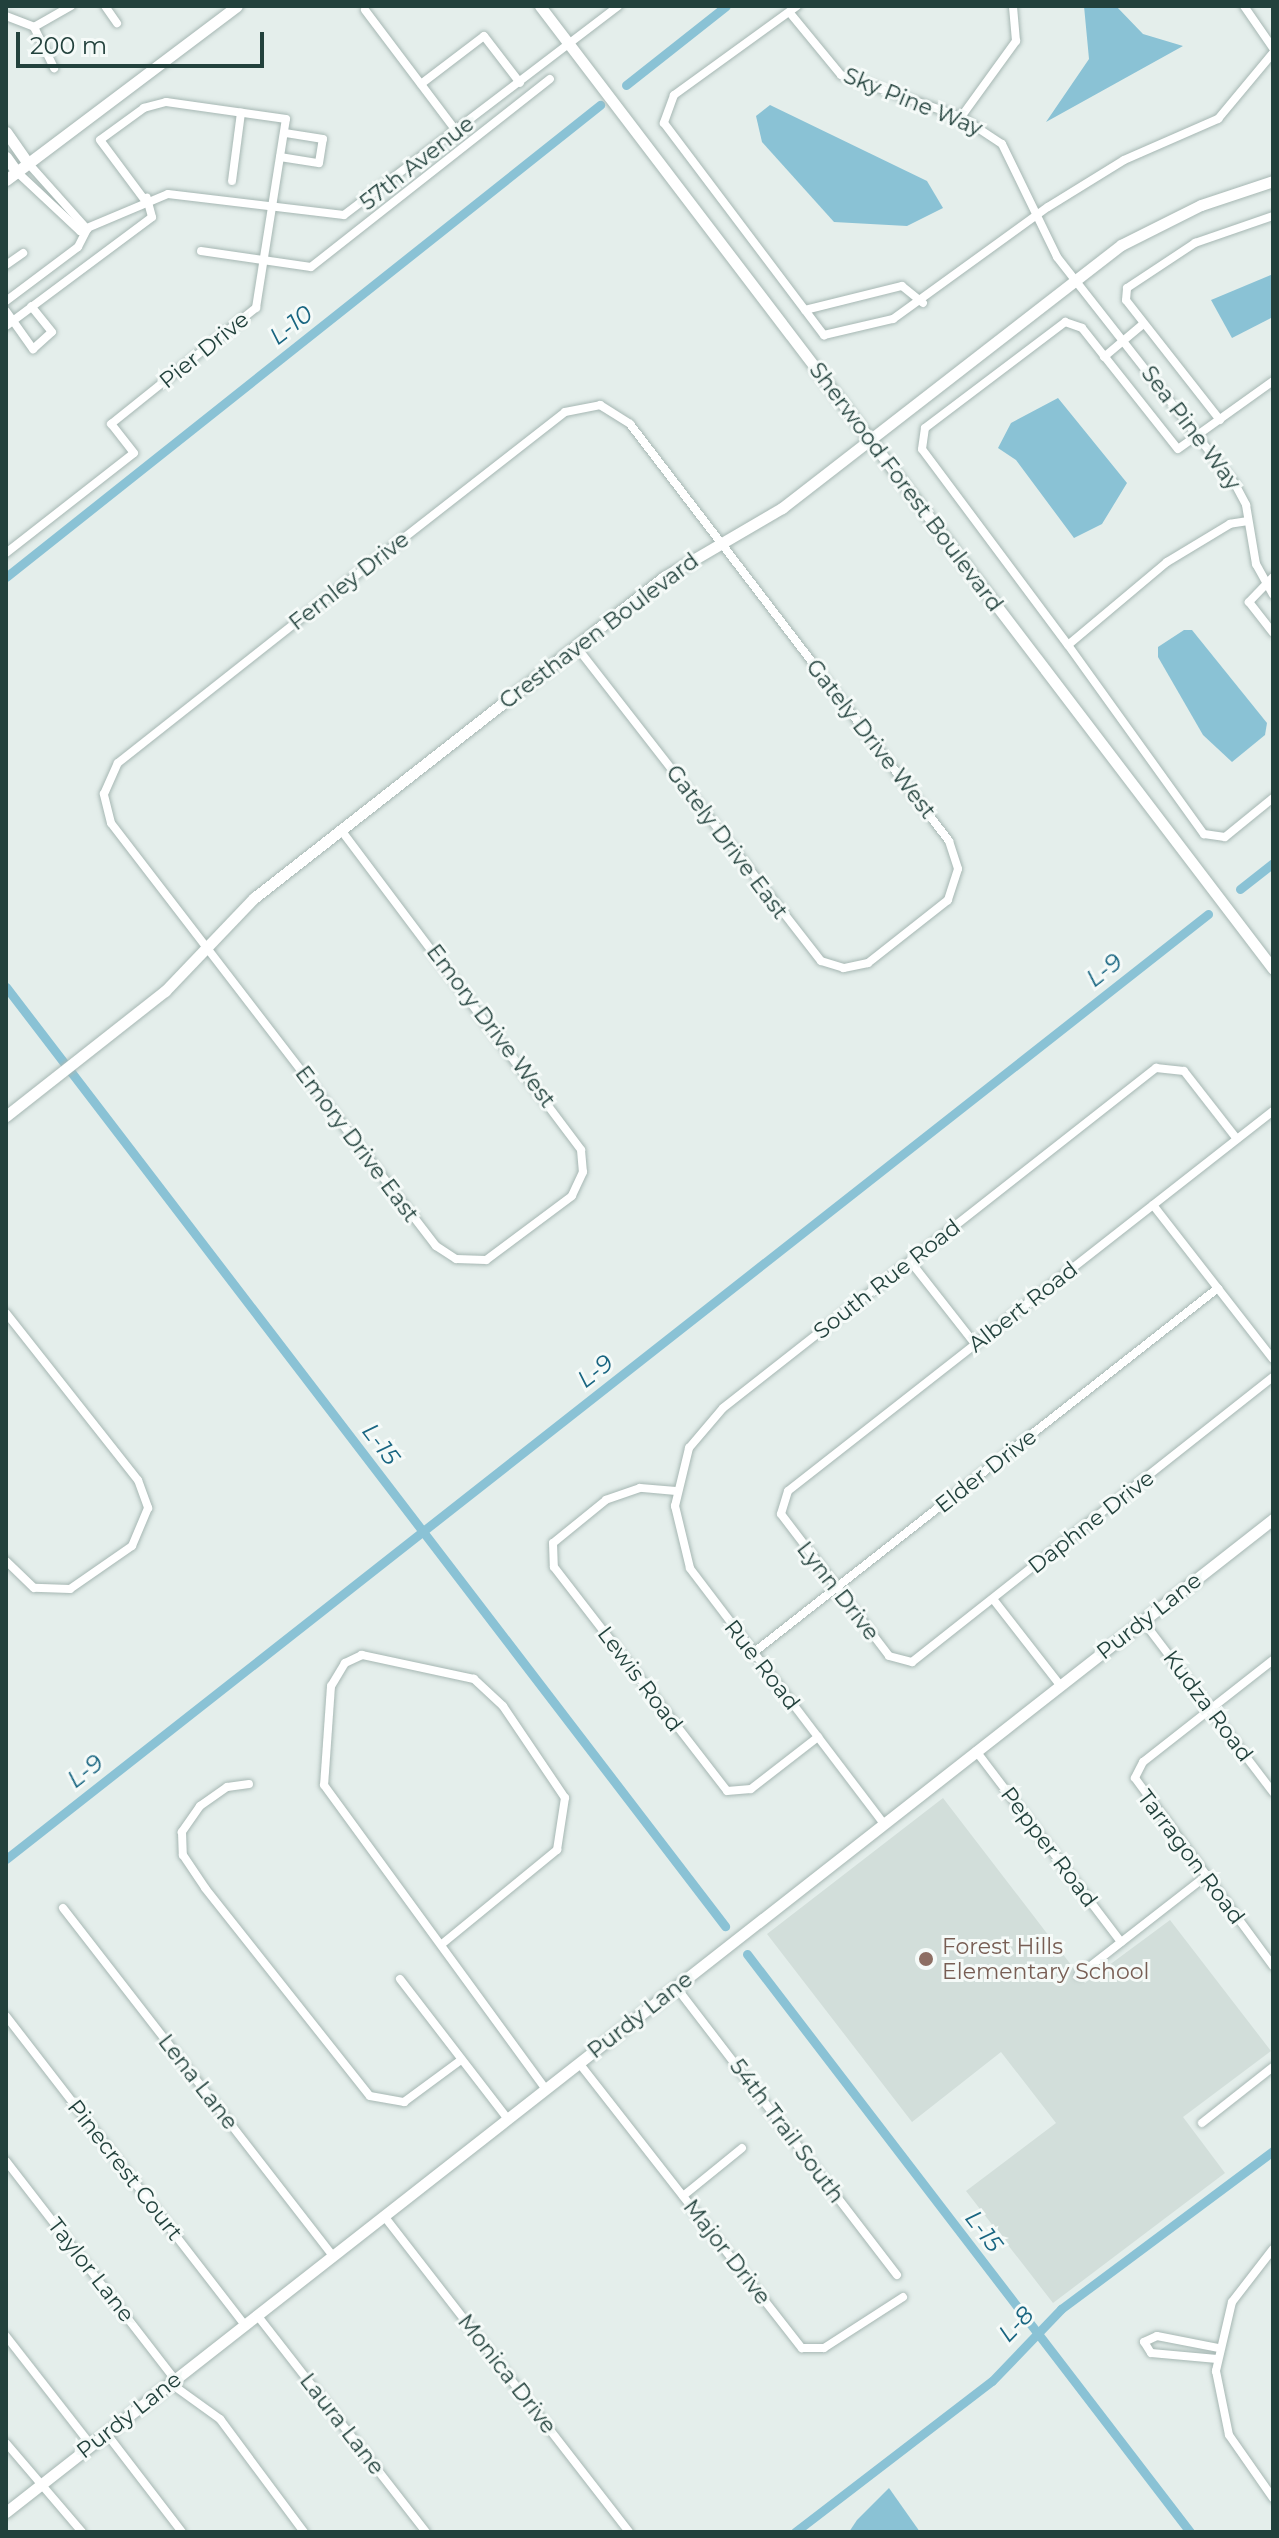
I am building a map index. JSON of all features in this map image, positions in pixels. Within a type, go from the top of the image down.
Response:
[{"type":"street","points":[[34,27],[71,6]]},
{"type":"street","points":[[105,6],[117,23]]},
{"type":"street","points":[[6,180],[237,6]]},
{"type":"street","name":"Sherwood Forest Boulevard","points":[[540,6],[1273,969]]},
{"type":"street","name":"57th Avenue","points":[[146,198],[350,214],[618,6]]},
{"type":"street","points":[[961,117],[1016,41],[1013,6]]},
{"type":"street","points":[[793,9],[768,20],[674,95],[664,123],[824,335],[893,319],[923,303],[1035,218],[1124,160],[1218,119],[1273,50],[1244,6]]},
{"type":"street","name":"Sky Pine Way","points":[[793,9],[841,75],[961,117],[1002,144],[1035,218],[1075,277]]},
{"type":"street","points":[[365,10],[457,132]]},
{"type":"street","points":[[6,16],[34,27],[54,68]]},
{"type":"street","points":[[421,84],[484,36],[520,83]]},
{"type":"street","points":[[201,251],[311,267],[550,79]]},
{"type":"street","points":[[10,323],[152,217],[146,198],[100,140],[154,103],[286,119],[284,133],[323,139],[319,163],[280,157]]},
{"type":"street","points":[[232,181],[241,113]]},
{"type":"street","points":[[6,132],[61,205],[87,229]]},
{"type":"street","name":"Pier Drive","points":[[6,553],[134,453],[111,424],[252,313],[266,260],[284,133]]},
{"type":"street","points":[[6,157],[53,212],[87,229]]},
{"type":"street","name":"Cresthaven Boulevard","points":[[6,1116],[81,1057],[207,948],[254,898],[664,577],[722,544],[870,439],[1075,277],[1170,218],[1273,181]]},
{"type":"street","points":[[6,301],[73,251],[87,229],[146,198]]},
{"type":"street","points":[[1220,420],[1126,300],[1132,280],[1195,243],[1273,216]]},
{"type":"street","points":[[6,265],[23,253]]},
{"type":"street","name":"Sea Pine Way","points":[[1075,277],[1235,484],[1264,584],[1273,595]]},
{"type":"street","points":[[805,310],[902,286],[923,303]]},
{"type":"street","points":[[6,311],[10,323],[33,349],[52,332],[31,306]]},
{"type":"street","points":[[1273,381],[1200,438],[1178,449],[1082,328],[1065,322],[922,438],[922,449],[1204,834],[1225,837],[1273,798]]},
{"type":"street","points":[[1104,357],[1143,324]]},
{"type":"street","name":"Fernley Drive","points":[[104,794],[123,759],[565,412],[588,404],[617,412]]},
{"type":"street","name":"Gately Drive West","points":[[617,412],[722,544],[955,851],[952,895],[906,934]]},
{"type":"street","points":[[1068,645],[1167,562],[1230,524],[1248,521]]},
{"type":"street","points":[[1273,577],[1249,602],[1273,633]]},
{"type":"street","name":"Gately Drive East","points":[[576,646],[816,957],[857,967],[906,934]]},
{"type":"street","name":"Emory Drive East","points":[[104,794],[111,823],[440,1250],[462,1261],[486,1260],[537,1224]]},
{"type":"street","name":"Emory Drive West","points":[[341,830],[579,1144],[578,1185],[537,1224]]},
{"type":"street","name":"South Rue Road","points":[[676,1491],[689,1448],[714,1416],[1161,1065],[1184,1071],[1237,1139]]},
{"type":"street","name":"Albert Road","points":[[780,1508],[788,1491],[1273,1111]]},
{"type":"street","points":[[1153,1205],[1273,1359]]},
{"type":"street","points":[[910,1261],[975,1344]]},
{"type":"street","name":"Elder Drive","points":[[753,1653],[1218,1288]]},
{"type":"street","points":[[6,1313],[144,1490],[144,1529],[107,1566],[52,1592],[29,1585],[6,1561]]},
{"type":"street","name":"Daphne Drive","points":[[906,1663],[993,1599],[1273,1377]]},
{"type":"street","name":"Lewis Road","points":[[676,1491],[616,1494],[557,1538],[549,1555],[722,1787],[740,1793],[818,1737]]},
{"type":"street","name":"Rue Road","points":[[676,1491],[678,1535],[690,1568],[884,1824]]},
{"type":"street","name":"Lynn Drive","points":[[780,1508],[889,1656],[906,1663]]},
{"type":"street","name":"Purdy Lane","points":[[6,2512],[1273,1519]]},
{"type":"street","points":[[993,1599],[1060,1685]]},
{"type":"street","name":"Kudza Road","points":[[1143,1621],[1273,1792]]},
{"type":"street","points":[[442,1944],[557,1850],[565,1798],[503,1706],[474,1679],[362,1655],[345,1663],[331,1686],[322,1779],[546,2089]]},
{"type":"street","name":"Tarragon Road","points":[[1273,1660],[1143,1762],[1135,1778],[1273,1966]]},
{"type":"street","name":"Pepper Road","points":[[976,1751],[1121,1942]]},
{"type":"street","points":[[249,1784],[227,1787],[200,1806],[182,1832],[183,1855],[205,1888],[370,2096],[404,2102],[461,2060]]},
{"type":"street","points":[[1079,1975],[1205,1877]]},
{"type":"street","name":"Lena Lane","points":[[63,1908],[333,2256]]},
{"type":"street","points":[[400,1979],[508,2119]]},
{"type":"street","name":"54th Trail South","points":[[676,1987],[897,2275]]},
{"type":"street","name":"Pinecrest Court","points":[[6,2016],[245,2325]]},
{"type":"street","name":"Major Drive","points":[[579,2063],[802,2348],[824,2348],[903,2297]]},
{"type":"street","points":[[1202,2123],[1273,2067]]},
{"type":"street","points":[[683,2196],[742,2148]]},
{"type":"street","name":"Taylor Lane","points":[[6,2161],[172,2382],[220,2419],[304,2532]]},
{"type":"street","name":"Monica Drive","points":[[384,2216],[629,2532]]},
{"type":"street","points":[[1273,2249],[1241,2285],[1218,2348],[1217,2359],[1229,2435],[1273,2498]]},
{"type":"street","name":"Laura Lane","points":[[257,2315],[426,2532]]},
{"type":"street","points":[[6,2336],[91,2445]]},
{"type":"street","points":[[1217,2359],[1151,2353],[1144,2342],[1157,2336],[1218,2348]]},
{"type":"street","points":[[106,2433],[182,2532]]},
{"type":"street","points":[[6,2443],[82,2532]]},
{"type":"shaded area","name":"Forest Hills Elementary School","points":[[943,1798],[1085,1983],[1170,1920],[1271,2051],[1183,2117],[1225,2173],[1053,2303],[966,2191],[1056,2123],[1001,2052],[912,2122],[767,1934]]},
{"type":"water","points":[[1084,6],[1116,6],[1143,34],[1183,46],[1046,122],[1089,59]]},
{"type":"water","points":[[770,105],[927,181],[943,208],[907,226],[834,222],[762,142],[756,116]]},
{"type":"water","points":[[1273,274],[1273,317],[1232,338],[1211,300]]},
{"type":"water","points":[[1058,398],[1127,483],[1102,524],[1074,538],[1016,460],[998,448],[1011,423]]},
{"type":"water","points":[[1184,630],[1192,630],[1267,723],[1265,735],[1232,762],[1203,735],[1158,657],[1158,647]]},
{"type":"water","points":[[889,2488],[920,2532],[849,2532],[857,2520]]},
{"type":"waterway","name":"L-10","points":[[626,85],[726,6]]},
{"type":"waterway","name":"L-10","points":[[6,577],[600,105]]},
{"type":"waterway","name":"L-9","points":[[1240,889],[1273,863]]},
{"type":"waterway","name":"L-9","points":[[6,1859],[1208,914]]},
{"type":"waterway","name":"L-15","points":[[6,987],[725,1926]]},
{"type":"waterway","name":"L-15","points":[[747,1954],[1190,2532]]},
{"type":"waterway","name":"L-8","points":[[795,2532],[992,2381],[1061,2309],[1273,2151]]},
{"type":"place","name":"Forest Hills Elementary School","points":[[926,1959]]}]
